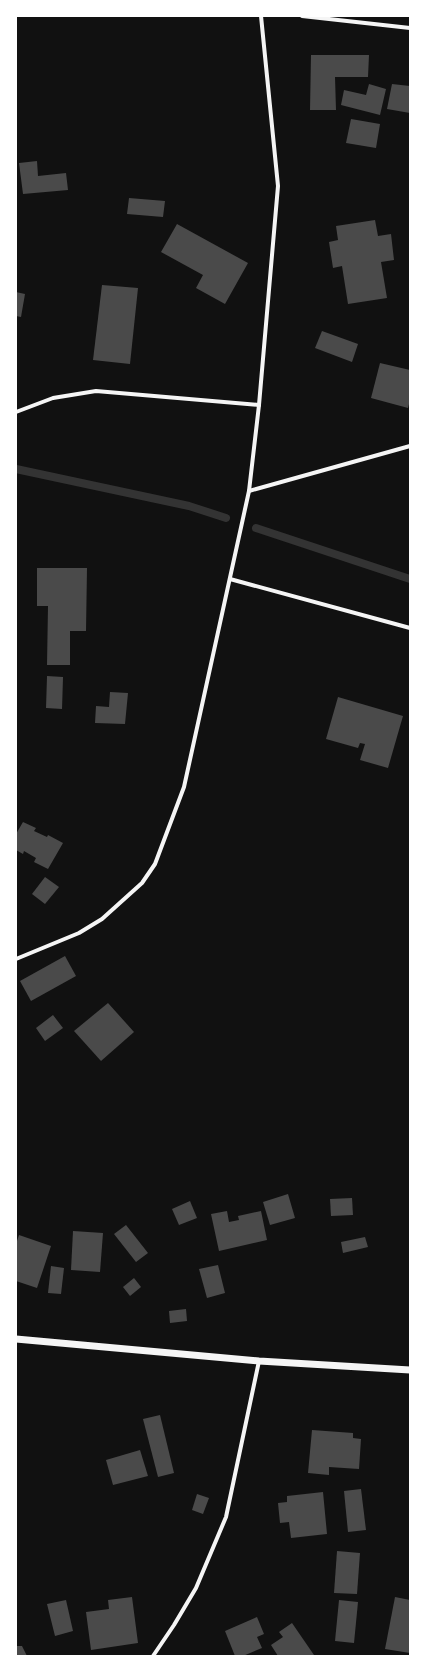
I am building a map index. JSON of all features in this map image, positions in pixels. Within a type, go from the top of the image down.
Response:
[{"type":"street","points":[[16,959],[79,933],[102,919],[142,884],[155,864],[184,787],[249,490],[259,405],[278,186],[261,16]]},
{"type":"street","points":[[302,16],[410,28]]},
{"type":"street","points":[[16,412],[53,398],[96,391],[259,405]]},
{"type":"street","points":[[249,490],[410,446]]},
{"type":"street","points":[[230,579],[410,628]]},
{"type":"street","points":[[16,1339],[259,1361],[410,1370]]},
{"type":"street","points":[[153,1656],[196,1588],[226,1517],[259,1361]]},
{"type":"building","points":[[311,55],[369,55],[368,77],[335,77],[336,110],[310,110]]},
{"type":"building","points":[[369,84],[386,89],[380,115],[341,105],[344,90],[366,95]]},
{"type":"building","points":[[392,84],[410,86],[410,113],[387,109]]},
{"type":"building","points":[[351,119],[380,124],[376,148],[346,143]]},
{"type":"building","points":[[37,161],[38,176],[66,173],[68,190],[23,194],[19,163]]},
{"type":"building","points":[[129,198],[165,201],[163,217],[127,214]]},
{"type":"building","points":[[375,220],[378,236],[391,234],[394,260],[381,262],[387,298],[348,304],[342,266],[333,268],[329,242],[338,240],[336,226]]},
{"type":"building","points":[[177,224],[248,263],[225,304],[196,288],[203,275],[161,252]]},
{"type":"building","points":[[102,285],[138,288],[130,364],[93,360]]},
{"type":"building","points":[[16,292],[25,294],[21,317],[16,316]]},
{"type":"building","points":[[322,331],[358,344],[352,362],[315,348]]},
{"type":"building","points":[[380,363],[410,370],[410,400],[408,408],[371,398]]},
{"type":"building","points":[[37,568],[87,568],[86,631],[70,631],[70,665],[47,665],[48,606],[37,606]]},
{"type":"building","points":[[47,676],[63,677],[62,709],[46,708]]},
{"type":"building","points":[[110,692],[128,693],[125,724],[95,723],[96,706],[109,707]]},
{"type":"building","points":[[338,697],[403,716],[388,768],[360,760],[365,744],[360,743],[358,748],[326,739]]},
{"type":"building","points":[[23,822],[36,828],[34,831],[47,837],[48,835],[63,843],[48,869],[34,862],[36,858],[24,851],[23,854],[16,850],[16,834]]},
{"type":"building","points":[[45,877],[59,887],[45,904],[32,894]]},
{"type":"building","points":[[65,956],[76,976],[31,1001],[20,981]]},
{"type":"building","points":[[108,1003],[134,1032],[101,1061],[74,1031]]},
{"type":"building","points":[[53,1015],[63,1028],[45,1041],[36,1028]]},
{"type":"building","points":[[288,1194],[295,1218],[270,1225],[263,1202]]},
{"type":"building","points":[[352,1198],[353,1215],[331,1216],[330,1199]]},
{"type":"building","points":[[190,1201],[197,1218],[179,1225],[172,1209]]},
{"type":"building","points":[[227,1211],[229,1222],[239,1220],[238,1216],[261,1211],[267,1240],[219,1251],[211,1214]]},
{"type":"building","points":[[126,1225],[148,1253],[136,1262],[114,1234]]},
{"type":"building","points":[[73,1231],[103,1233],[100,1272],[71,1270]]},
{"type":"building","points":[[19,1235],[51,1246],[37,1288],[16,1281],[16,1244]]},
{"type":"building","points":[[365,1237],[368,1247],[343,1253],[341,1242]]},
{"type":"building","points":[[218,1265],[225,1293],[207,1298],[199,1269]]},
{"type":"building","points":[[51,1266],[64,1268],[61,1294],[48,1293]]},
{"type":"building","points":[[134,1278],[141,1287],[130,1296],[123,1287]]},
{"type":"building","points":[[186,1309],[187,1321],[170,1323],[169,1311]]},
{"type":"building","points":[[160,1415],[174,1473],[158,1477],[143,1419]]},
{"type":"building","points":[[312,1430],[353,1433],[353,1438],[361,1439],[359,1469],[329,1467],[329,1475],[308,1473]]},
{"type":"building","points":[[140,1450],[148,1476],[113,1485],[106,1460]]},
{"type":"building","points":[[361,1489],[366,1530],[348,1532],[344,1491]]},
{"type":"building","points":[[323,1492],[327,1534],[291,1538],[289,1522],[280,1523],[278,1503],[287,1502],[287,1496]]},
{"type":"building","points":[[197,1494],[209,1498],[203,1514],[192,1510]]},
{"type":"building","points":[[337,1551],[360,1553],[357,1594],[334,1593]]},
{"type":"building","points":[[132,1597],[138,1643],[91,1650],[86,1612],[109,1609],[108,1600]]},
{"type":"building","points":[[395,1597],[410,1600],[410,1653],[385,1649]]},
{"type":"building","points":[[66,1600],[73,1631],[55,1636],[47,1604]]},
{"type":"building","points":[[339,1600],[358,1602],[354,1643],[335,1641]]},
{"type":"building","points":[[257,1617],[264,1634],[257,1637],[262,1648],[243,1656],[235,1656],[225,1631]]},
{"type":"building","points":[[292,1623],[314,1655],[278,1656],[271,1645],[283,1637],[279,1632]]},
{"type":"building","points":[[16,1646],[22,1646],[27,1656],[16,1656]]},
{"type":"waterway","points":[[16,469],[189,506],[226,518]]},
{"type":"waterway","points":[[256,528],[410,579]]}]
